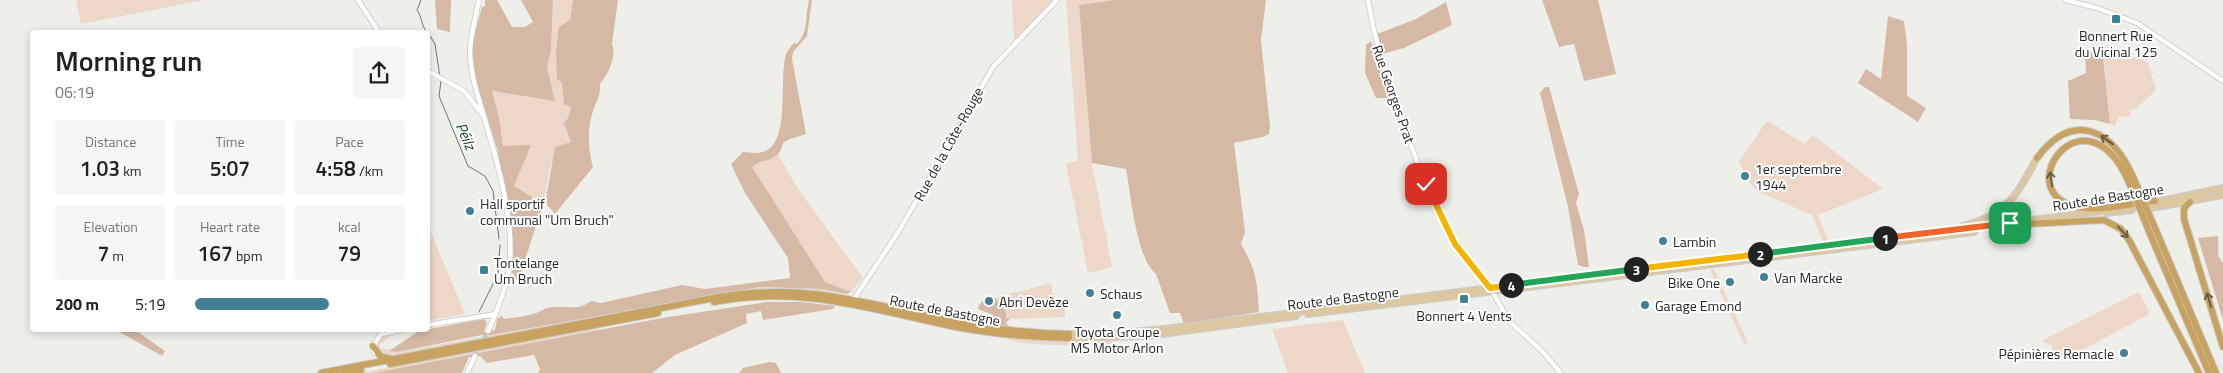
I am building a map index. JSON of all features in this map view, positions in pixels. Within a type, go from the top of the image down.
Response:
[{"type":"highway","points":[[2037,158],[2048,145],[2062,136],[2080,131],[2092,132],[2114,144],[2124,158],[2131,180],[2209,373]]},
{"type":"highway","points":[[2131,180],[2107,151],[2090,142],[2076,142],[2066,146],[2057,153],[2050,168],[2052,188],[2058,197],[2072,205],[2095,208],[2154,201]]},
{"type":"highway","points":[[2190,202],[2184,208],[2184,219],[2223,347]]},
{"type":"highway","points":[[2026,224],[2104,220],[2121,229],[2130,240],[2199,373]]},
{"type":"highway","points":[[2154,235],[2216,373]]},
{"type":"highway","name":"Route de Bastogne","points":[[487,343],[734,294],[757,292],[808,292],[854,299],[982,326],[1069,336]]},
{"type":"highway","name":"Route de Bastogne","points":[[487,343],[720,301],[782,296],[842,301],[952,326],[991,332],[1069,336]]},
{"type":"highway","points":[[321,373],[326,370],[371,361],[373,350],[385,358],[487,343]]},
{"type":"highway","points":[[344,373],[487,343]]},
{"type":"highway","points":[[321,373],[450,348]]},
{"type":"main road","points":[[1944,230],[1976,223],[1997,213],[2014,196],[2037,158]]},
{"type":"main road","name":"Route de Bastogne","points":[[1069,336],[1164,334],[1944,230],[2091,213],[2165,201],[2223,188]]},
{"type":"main road","name":"Route de Bastogne","points":[[1492,290],[2026,224],[2190,202],[2223,195]]},
{"type":"main road","points":[[2154,201],[2165,201]]},
{"type":"street","points":[[358,0],[378,30]]},
{"type":"street","points":[[479,0],[470,53],[473,78],[501,186],[509,225],[510,244],[507,277],[496,314],[488,331]]},
{"type":"street","name":"Rue de la Côte-Rouge","points":[[854,299],[899,231],[993,67],[1057,0]]},
{"type":"street","name":"Rue Georges Prat","points":[[1368,0],[1380,56],[1426,184],[1455,244],[1492,290],[1509,320],[1541,350],[1561,373]]},
{"type":"street","points":[[2066,0],[2097,8],[2137,23],[2223,81]]},
{"type":"street","points":[[430,72],[447,80],[468,96],[485,119]]},
{"type":"street","points":[[430,325],[496,314]]},
{"type":"street","points":[[373,350],[381,334],[390,332]]},
{"type":"street","points":[[467,373],[476,356]]},
{"type":"shaded area","points":[[76,0],[204,0],[81,24]]},
{"type":"shaded area","points":[[435,0],[451,0],[450,32],[437,29]]},
{"type":"shaded area","points":[[485,0],[497,0],[512,27],[525,27],[533,22],[521,0],[553,0],[551,51],[547,67],[555,101],[492,91],[499,117],[503,146],[531,145],[514,186],[543,204],[518,282],[511,270],[513,248],[511,225],[498,152],[475,78],[472,44],[482,7],[485,6]]},
{"type":"shaded area","points":[[553,0],[573,0],[562,83],[564,104],[571,107],[568,118],[571,142],[551,163],[543,204],[514,186],[530,146],[503,146],[499,117],[492,91],[555,101],[547,67],[551,51]]},
{"type":"shaded area","points":[[573,0],[618,0],[612,44],[613,60],[600,84],[599,96],[590,125],[589,147],[593,167],[555,214],[547,205],[547,193],[555,147],[571,142],[564,123],[568,118],[571,107],[564,104],[562,83],[557,79],[556,52],[559,27],[570,20]]},
{"type":"shaded area","points":[[809,0],[812,0],[807,36],[793,52],[792,59],[806,134],[783,143],[778,154],[752,167],[825,282],[851,292],[847,294],[822,289],[760,287],[491,335],[482,335],[397,352],[389,351],[418,332],[430,332],[430,329],[484,319],[487,322],[484,332],[495,330],[497,319],[502,316],[504,319],[524,316],[551,307],[578,307],[591,301],[601,303],[682,285],[705,289],[790,278],[788,258],[745,193],[731,164],[743,152],[760,153],[772,147],[778,137],[781,123],[784,63],[787,52],[794,43],[797,44],[801,39],[806,23]]},
{"type":"shaded area","points":[[1012,0],[1055,0],[1014,41]]},
{"type":"shaded area","points":[[1066,0],[1126,0],[1079,5],[1092,163],[1112,267],[1088,273],[1066,164],[1078,161]]},
{"type":"shaded area","points":[[1116,0],[1266,0],[1261,40],[1270,127],[1269,134],[1234,143],[1245,232],[1241,244],[1255,277],[1259,312],[1184,324],[1180,313],[1170,313],[1156,274],[1149,266],[1139,240],[1126,169],[1092,163],[1079,5]]},
{"type":"shaded area","points":[[1542,0],[1598,0],[1616,74],[1584,81],[1574,44],[1559,47]]},
{"type":"shaded area","points":[[1446,2],[1452,25],[1404,48],[1382,54],[1377,34],[1416,19]]},
{"type":"shaded area","points":[[1888,16],[1904,21],[1907,45],[1907,96],[1926,108],[1918,122],[1858,83],[1866,69],[1881,79]]},
{"type":"shaded area","points":[[1371,41],[1388,98],[1376,98],[1365,73],[1366,45]]},
{"type":"shaded area","points":[[2102,50],[2110,124],[2095,120],[2070,119],[2068,81],[2086,73],[2085,54]]},
{"type":"shaded area","points":[[2102,54],[2129,59],[2138,57],[2148,63],[2156,90],[2136,109],[2129,110],[2131,114],[2128,117],[2119,116],[2115,126],[2110,124]]},
{"type":"shaded area","points":[[1545,87],[1549,87],[1579,194],[1576,203],[1584,230],[1589,267],[1578,265],[1568,207],[1540,93]]},
{"type":"shaded area","points":[[1766,122],[1770,122],[1804,144],[1813,135],[1883,189],[1818,215],[1828,240],[1823,241],[1812,215],[1757,191],[1742,174],[1744,172],[1739,162]]},
{"type":"shaded area","points":[[778,154],[796,186],[863,278],[851,292],[825,282],[751,167]]},
{"type":"shaded area","points":[[430,230],[465,314],[430,321]]},
{"type":"shaded area","points":[[2218,236],[2218,256],[2223,263],[2223,320],[2198,238]]},
{"type":"shaded area","points":[[1710,269],[1714,269],[1748,343],[1744,344]]},
{"type":"shaded area","points":[[1051,283],[1054,303],[1071,302],[1071,306],[1065,307],[1065,317],[1010,319],[1006,317],[1006,312],[995,298]]},
{"type":"shaded area","points":[[760,287],[822,289],[847,294],[805,289],[752,289],[390,356],[381,354],[377,346],[381,338],[393,334],[380,345],[380,348],[397,352]]},
{"type":"shaded area","points":[[2139,292],[2149,311],[2148,315],[2063,360],[2054,353],[2051,345],[2041,341]]},
{"type":"shaded area","points":[[987,296],[995,298],[1006,312],[1006,317],[1010,319],[1006,322],[1008,326],[992,325],[993,315],[978,309]]},
{"type":"shaded area","points":[[767,302],[801,302],[835,306],[833,309],[763,320],[761,311],[746,314],[747,323],[675,355],[652,373],[538,373],[540,369],[534,355],[487,363],[480,356],[469,357],[462,373],[373,373],[662,318]]},
{"type":"shaded area","points":[[1343,320],[1365,373],[1288,373],[1272,329]]},
{"type":"shaded area","points":[[598,328],[598,330],[373,373],[359,373]]},
{"type":"shaded area","points":[[120,332],[138,332],[165,351],[162,356]]},
{"type":"shaded area","points":[[1004,337],[1117,341],[1113,344],[1055,345],[1023,343]]},
{"type":"shaded area","points":[[770,362],[776,363],[781,373],[739,373],[743,368]]},
{"type":"waterway","name":"Péilz","points":[[421,0],[417,10],[426,30]]},
{"type":"waterway","name":"Péilz","points":[[430,36],[435,44],[440,77]]},
{"type":"waterway","name":"Péilz","points":[[441,81],[439,96],[468,166],[485,176],[493,191],[499,239]]},
{"type":"waterway","name":"Péilz","points":[[498,273],[500,245]]},
{"type":"waterway","name":"Péilz","points":[[479,312],[497,276]]},
{"type":"tunnel","points":[[475,356],[488,331]]},
{"type":"place","name":"Bonnert Rue du Vicinal 125","points":[[2116,19]]},
{"type":"place","name":"1er septembre 1944","points":[[1745,176]]},
{"type":"place","name":"Hall sportif communal \"Um Bruch\"","points":[[470,211]]},
{"type":"place","name":"Lambin","points":[[1663,241]]},
{"type":"place","name":"Tontelange Um Bruch","points":[[484,270]]},
{"type":"place","name":"Van Marcke","points":[[1764,277]]},
{"type":"place","name":"Bike One","points":[[1730,282]]},
{"type":"place","name":"Schaus","points":[[1090,293]]},
{"type":"place","name":"Bonnert 4 Vents","points":[[1464,299]]},
{"type":"place","name":"Abri Devèze","points":[[989,301]]},
{"type":"place","name":"Garage Emond","points":[[1645,305]]},
{"type":"place","name":"Toyota Groupe MS Motor Arlon","points":[[1117,315]]},
{"type":"place","name":"Pépinières Remacle","points":[[2124,353]]},
{"type":"route","points":[[1426,184],[1455,244],[1490,288],[2010,223]]}]
